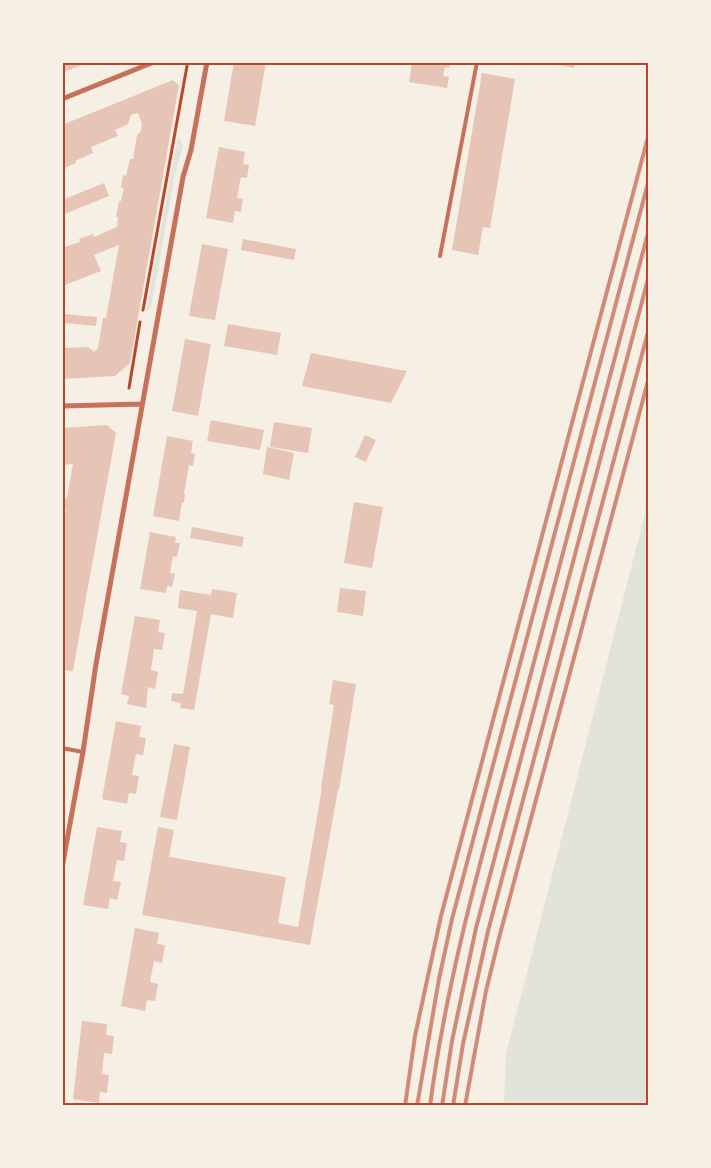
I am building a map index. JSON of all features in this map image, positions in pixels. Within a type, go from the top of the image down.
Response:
[{"type":"street","points":[[62,99],[154,62]]},
{"type":"street","points":[[62,868],[141,404],[183,177],[191,150],[207,62]]},
{"type":"street","points":[[62,406],[141,404]]},
{"type":"lane","points":[[440,256],[477,62]]},
{"type":"lane","points":[[62,748],[83,752]]},
{"type":"path","points":[[143,310],[187,66]]},
{"type":"path","points":[[129,388],[140,322]]},
{"type":"shaded area","points":[[178,136],[183,146],[175,174],[151,308],[147,312],[146,311]]},
{"type":"shaded area","points":[[648,502],[648,1105],[504,1105],[506,1054]]},
{"type":"building","points":[[62,62],[87,62],[87,63],[62,73]]},
{"type":"building","points":[[234,62],[266,62],[255,126],[224,121]]},
{"type":"building","points":[[418,62],[451,62],[449,68],[445,67],[443,76],[449,77],[447,88],[409,82],[412,63],[418,65]]},
{"type":"building","points":[[546,62],[575,62],[574,68]]},
{"type":"building","points":[[482,73],[515,79],[490,228],[483,227],[478,255],[452,250]]},
{"type":"building","points":[[173,80],[179,85],[130,363],[115,376],[62,379],[62,348],[88,347],[94,352],[98,348],[103,318],[106,318],[119,245],[94,255],[101,271],[62,286],[62,267],[65,266],[62,261],[62,248],[80,242],[79,239],[93,234],[94,237],[117,227],[118,217],[116,217],[124,188],[121,188],[123,175],[126,176],[130,159],[133,159],[137,135],[141,131],[142,124],[138,113],[131,115],[128,124],[115,130],[118,136],[91,147],[93,153],[62,169],[62,125]]},
{"type":"building","points":[[219,147],[245,152],[243,164],[249,165],[247,178],[241,177],[237,198],[243,199],[241,212],[235,211],[233,223],[206,218]]},
{"type":"building","points":[[104,183],[109,196],[62,215],[62,200]]},
{"type":"building","points":[[243,239],[296,249],[294,260],[241,250]]},
{"type":"building","points":[[202,244],[228,249],[215,320],[189,316]]},
{"type":"building","points":[[64,314],[97,317],[96,326],[64,323]]},
{"type":"building","points":[[228,324],[281,333],[277,355],[224,346]]},
{"type":"building","points":[[185,339],[211,344],[198,416],[172,411]]},
{"type":"building","points":[[311,353],[407,371],[391,403],[302,386]]},
{"type":"building","points":[[211,420],[264,430],[260,450],[207,441]]},
{"type":"building","points":[[274,422],[312,428],[308,453],[270,447]]},
{"type":"building","points":[[107,425],[116,433],[73,671],[62,670],[62,522],[66,510],[62,509],[62,500],[67,498],[73,464],[62,465],[62,428]]},
{"type":"building","points":[[365,435],[376,440],[366,462],[355,457]]},
{"type":"building","points":[[167,436],[193,441],[191,453],[195,454],[193,466],[189,465],[184,503],[182,502],[179,521],[153,516]]},
{"type":"building","points":[[267,447],[294,453],[289,480],[263,474]]},
{"type":"building","points":[[354,502],[383,507],[372,568],[344,563]]},
{"type":"building","points":[[192,527],[244,537],[242,547],[190,538]]},
{"type":"building","points":[[150,532],[176,537],[175,543],[180,543],[177,557],[173,556],[170,573],[175,574],[172,587],[167,586],[166,593],[140,589]]},
{"type":"building","points":[[340,588],[366,591],[363,616],[337,612]]},
{"type":"building","points":[[212,589],[237,593],[233,618],[211,614],[194,710],[180,708],[181,703],[171,701],[172,693],[183,694],[197,611],[178,608],[180,590],[211,595]]},
{"type":"building","points":[[135,616],[160,620],[158,632],[165,633],[162,650],[154,649],[151,670],[158,672],[155,689],[148,687],[146,708],[127,704],[129,696],[121,694]]},
{"type":"building","points":[[333,680],[356,684],[339,790],[310,945],[142,915],[158,827],[174,830],[169,857],[286,877],[278,923],[298,927],[334,705],[329,704]]},
{"type":"building","points":[[116,721],[141,726],[139,737],[146,738],[143,755],[136,754],[132,775],[139,776],[136,794],[129,793],[127,804],[102,799]]},
{"type":"building","points":[[174,744],[190,747],[177,820],[160,817]]},
{"type":"building","points":[[97,827],[122,831],[120,842],[127,843],[124,861],[117,860],[113,881],[121,882],[117,900],[110,898],[108,909],[83,905]]},
{"type":"building","points":[[135,928],[159,933],[157,944],[165,945],[162,963],[154,961],[150,982],[158,984],[155,1001],[147,1000],[145,1011],[121,1006]]},
{"type":"building","points":[[82,1021],[107,1024],[106,1035],[114,1036],[112,1054],[104,1053],[102,1074],[109,1075],[107,1093],[100,1092],[99,1103],[73,1099]]},
{"type":"railway","points":[[405,1106],[415,1036],[441,916],[648,137]]},
{"type":"railway","points":[[417,1106],[439,979],[452,919],[648,183]]},
{"type":"railway","points":[[430,1106],[437,1057],[456,960],[492,817],[648,233]]},
{"type":"railway","points":[[442,1106],[452,1041],[476,928],[648,279]]},
{"type":"railway","points":[[453,1106],[463,1044],[488,931],[648,332]]},
{"type":"railway","points":[[465,1106],[486,991],[499,938],[648,381]]}]
